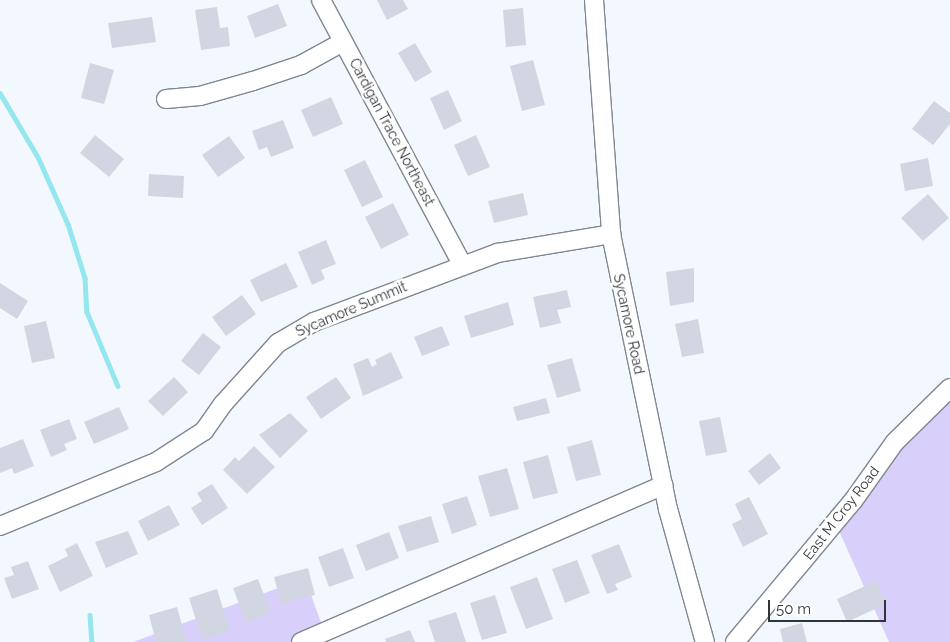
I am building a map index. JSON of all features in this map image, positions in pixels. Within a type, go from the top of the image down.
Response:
[{"type":"street","name":"Cardigan Trace Northeast","points":[[321,0],[462,264]]},
{"type":"street","name":"Sycamore Road","points":[[594,0],[611,234],[663,485],[705,642]]},
{"type":"street","points":[[166,99],[200,96],[253,81],[301,65],[343,42]]},
{"type":"street","name":"Sycamore Summit","points":[[0,526],[156,462],[204,432],[223,404],[278,343],[299,330],[462,264],[498,253],[611,234]]},
{"type":"street","name":"East M Croy Road","points":[[735,642],[853,502],[895,442],[950,388]]},
{"type":"street","points":[[301,642],[663,485]]},
{"type":"shaded area","points":[[950,388],[950,642],[889,642],[830,511]]},
{"type":"shaded area","points":[[305,578],[328,642],[133,642]]},
{"type":"building","points":[[377,0],[403,0],[408,9],[387,20]]},
{"type":"building","points":[[278,4],[287,26],[255,38],[247,16]]},
{"type":"building","points":[[217,7],[220,28],[228,27],[230,46],[201,50],[195,10]]},
{"type":"building","points":[[523,8],[526,45],[506,47],[503,10]]},
{"type":"building","points":[[152,17],[156,42],[112,48],[108,23]]},
{"type":"building","points":[[415,43],[432,72],[415,82],[398,53]]},
{"type":"building","points":[[533,60],[545,105],[522,111],[510,66]]},
{"type":"building","points":[[90,63],[114,70],[104,104],[81,98]]},
{"type":"building","points":[[448,90],[462,121],[444,130],[430,98]]},
{"type":"building","points":[[331,97],[343,124],[313,137],[301,110]]},
{"type":"building","points":[[934,101],[950,113],[950,124],[933,145],[912,129]]},
{"type":"building","points":[[283,120],[294,148],[271,157],[267,147],[259,150],[252,131]]},
{"type":"building","points":[[95,135],[124,159],[109,177],[80,153]]},
{"type":"building","points":[[476,135],[490,167],[468,176],[454,145]]},
{"type":"building","points":[[229,136],[245,158],[218,177],[202,155]]},
{"type":"building","points":[[928,158],[933,186],[905,191],[900,164]]},
{"type":"building","points":[[365,160],[383,197],[362,207],[344,170]]},
{"type":"building","points":[[149,174],[184,176],[183,198],[148,196]]},
{"type":"building","points":[[523,193],[528,215],[494,223],[488,201]]},
{"type":"building","points":[[928,194],[949,218],[923,241],[901,218]]},
{"type":"building","points":[[393,203],[409,235],[381,249],[365,217]]},
{"type":"building","points":[[326,240],[336,264],[321,270],[325,279],[312,285],[298,252]]},
{"type":"building","points":[[286,263],[298,287],[261,302],[250,280]]},
{"type":"building","points":[[694,268],[694,302],[670,306],[666,272]]},
{"type":"building","points":[[0,283],[28,301],[17,319],[0,308]]},
{"type":"building","points":[[567,290],[571,307],[557,310],[561,323],[540,328],[533,297]]},
{"type":"building","points":[[242,295],[256,314],[226,336],[212,317]]},
{"type":"building","points":[[508,302],[514,325],[471,338],[464,316]]},
{"type":"building","points":[[698,319],[704,353],[682,357],[675,324]]},
{"type":"building","points":[[46,321],[55,358],[32,363],[24,326]]},
{"type":"building","points":[[442,326],[450,345],[422,356],[414,337]]},
{"type":"building","points":[[203,333],[221,347],[199,375],[181,361]]},
{"type":"building","points":[[391,352],[403,378],[363,396],[353,364],[368,358],[372,367],[377,364],[375,360]]},
{"type":"building","points":[[572,358],[581,391],[557,398],[547,365]]},
{"type":"building","points":[[174,377],[188,392],[163,416],[148,401]]},
{"type":"building","points":[[336,377],[351,398],[321,419],[306,397]]},
{"type":"building","points":[[546,398],[550,413],[517,421],[513,407]]},
{"type":"building","points":[[119,407],[129,429],[94,444],[84,422]]},
{"type":"building","points":[[290,413],[308,431],[280,458],[259,435]]},
{"type":"building","points":[[720,417],[727,452],[706,456],[699,421]]},
{"type":"building","points":[[69,419],[77,439],[64,444],[67,450],[51,457],[40,430]]},
{"type":"building","points":[[23,439],[34,466],[14,474],[12,468],[0,473],[0,448]]},
{"type":"building","points":[[592,440],[601,475],[576,481],[567,447]]},
{"type":"building","points":[[254,446],[275,467],[247,494],[223,470],[235,457],[239,461]]},
{"type":"building","points":[[770,453],[781,468],[759,485],[748,471]]},
{"type":"building","points":[[548,455],[558,493],[533,499],[523,462]]},
{"type":"building","points":[[507,468],[519,509],[490,517],[478,476]]},
{"type":"building","points":[[212,484],[228,508],[202,525],[191,508],[202,501],[197,493]]},
{"type":"building","points":[[467,496],[477,525],[452,534],[442,504]]},
{"type":"building","points":[[749,497],[768,534],[743,547],[732,524],[742,519],[735,504]]},
{"type":"building","points":[[169,505],[180,525],[148,541],[138,521]]},
{"type":"building","points":[[431,516],[439,542],[407,552],[398,526]]},
{"type":"building","points":[[128,531],[138,554],[106,568],[95,542]]},
{"type":"building","points":[[389,532],[399,558],[366,571],[356,545]]},
{"type":"building","points":[[77,543],[93,576],[60,592],[48,566],[68,556],[65,549]]},
{"type":"building","points":[[619,544],[632,577],[615,584],[618,590],[607,594],[591,555]]},
{"type":"building","points":[[343,548],[354,578],[329,587],[318,557]]},
{"type":"building","points":[[577,560],[590,593],[565,603],[552,569]]},
{"type":"building","points":[[28,561],[39,589],[12,599],[4,578],[14,575],[11,567]]},
{"type":"building","points":[[308,568],[315,595],[281,604],[274,577]]},
{"type":"building","points":[[537,577],[553,619],[526,629],[510,587]]},
{"type":"building","points":[[258,579],[271,613],[246,622],[233,588]]},
{"type":"building","points":[[876,581],[886,604],[847,622],[837,599]]},
{"type":"building","points":[[217,589],[230,631],[202,639],[189,598]]},
{"type":"building","points":[[495,595],[507,633],[482,640],[470,603]]},
{"type":"building","points":[[177,607],[187,642],[156,642],[149,615]]},
{"type":"building","points":[[456,612],[466,642],[435,642],[428,621]]},
{"type":"building","points":[[802,623],[807,642],[783,642],[780,629]]},
{"type":"building","points":[[410,630],[415,642],[386,642],[385,639]]},
{"type":"waterway","points":[[0,93],[38,157],[68,224],[85,278],[87,312],[118,386]]},
{"type":"waterway","points":[[90,615],[92,642]]}]
